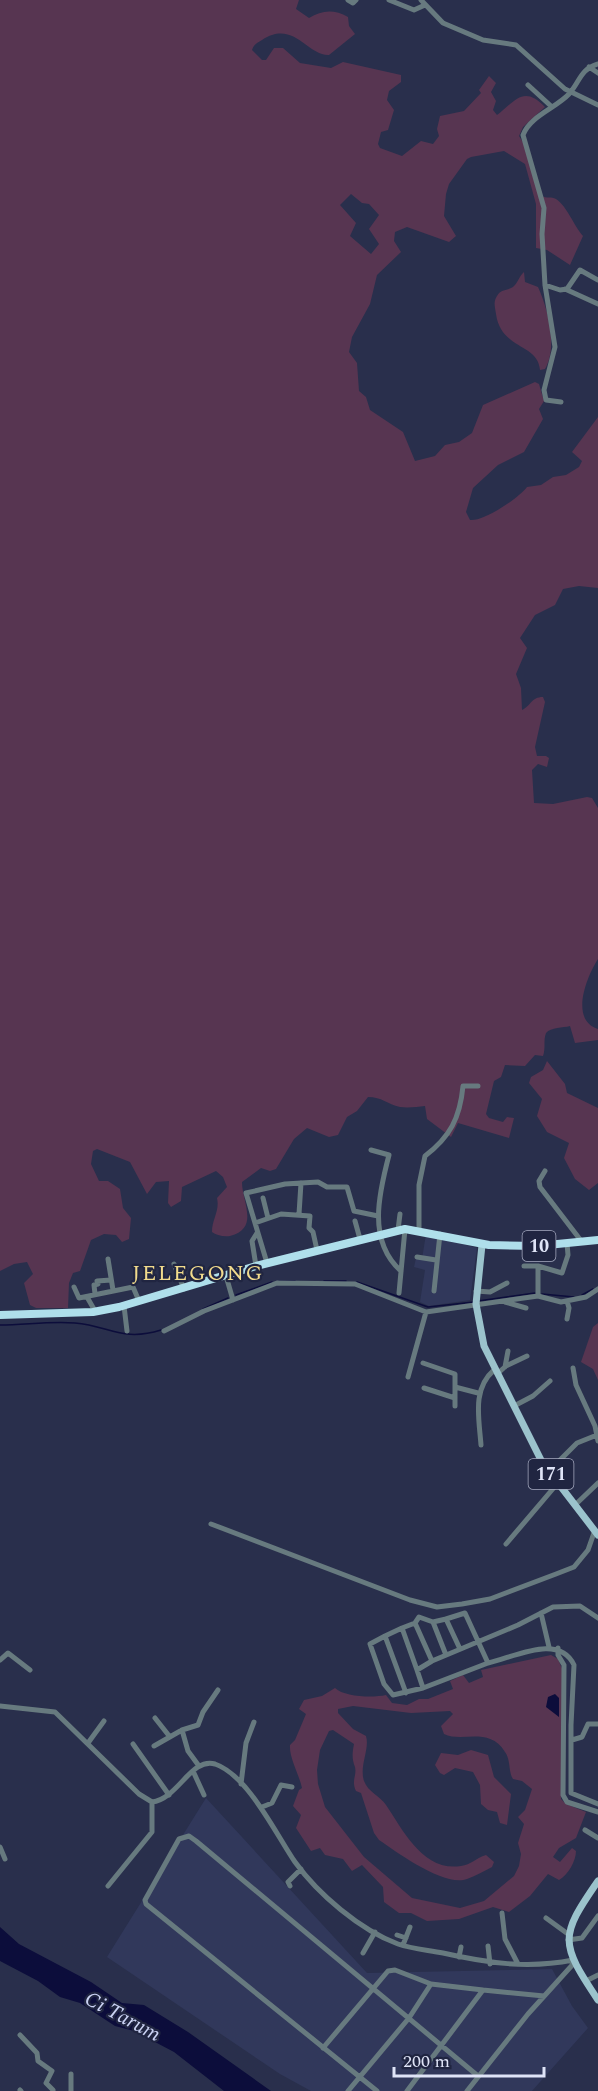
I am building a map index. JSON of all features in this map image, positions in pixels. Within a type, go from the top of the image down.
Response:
[{"type":"highway","name":"10","points":[[0,1315],[95,1311],[124,1306],[226,1276],[266,1261],[401,1229],[440,1234],[482,1245],[537,1246],[598,1240]]},
{"type":"main road","name":"171","points":[[482,1245],[476,1291],[480,1334],[533,1447],[557,1484],[596,1532]]},
{"type":"main road","points":[[598,1881],[574,1917],[568,1937],[574,1961],[598,2000]]},
{"type":"street","points":[[348,0],[353,3],[356,0]]},
{"type":"street","points":[[389,0],[414,10],[423,2],[435,17],[454,28],[483,40],[521,48],[570,93],[598,105]]},
{"type":"street","points":[[561,402],[546,400],[544,390],[555,347],[545,285],[543,201],[523,135],[529,124],[570,93],[582,73],[598,64]]},
{"type":"street","points":[[589,67],[598,73]]},
{"type":"street","points":[[528,85],[552,107]]},
{"type":"street","points":[[565,289],[580,270],[598,280]]},
{"type":"street","points":[[545,285],[565,289],[598,304]]},
{"type":"street","points":[[419,1230],[420,1168],[425,1156],[445,1140],[462,1105],[463,1086],[478,1086]]},
{"type":"street","points":[[371,1150],[389,1155],[378,1216],[380,1233],[390,1261],[401,1271]]},
{"type":"street","points":[[545,1171],[539,1181],[540,1187],[582,1242]]},
{"type":"street","points":[[266,1261],[246,1192],[301,1183],[318,1182],[327,1187],[347,1186],[354,1211],[378,1216]]},
{"type":"street","points":[[299,1214],[301,1183]]},
{"type":"street","points":[[262,1198],[268,1218]]},
{"type":"street","points":[[255,1223],[281,1214],[311,1216],[309,1228],[313,1232],[317,1250]]},
{"type":"street","points":[[399,1293],[400,1214]]},
{"type":"street","points":[[355,1221],[360,1239]]},
{"type":"street","points":[[256,1266],[252,1240],[257,1233]]},
{"type":"street","points":[[434,1291],[440,1234]]},
{"type":"street","points":[[524,1266],[538,1266],[562,1272],[568,1255],[567,1243]]},
{"type":"street","points":[[252,1247],[257,1255],[266,1261]]},
{"type":"street","points":[[417,1257],[436,1260]]},
{"type":"street","points":[[108,1259],[112,1290]]},
{"type":"street","points":[[174,1264],[184,1288]]},
{"type":"street","points":[[538,1266],[538,1296]]},
{"type":"street","points":[[226,1276],[233,1300]]},
{"type":"street","points":[[95,1294],[94,1286],[98,1284],[97,1281],[111,1280]]},
{"type":"street","points":[[164,1331],[277,1283],[344,1283],[389,1295],[426,1312],[476,1303],[538,1296],[553,1301],[567,1302],[586,1297],[598,1289]]},
{"type":"street","points":[[476,1291],[490,1292],[507,1283]]},
{"type":"street","points":[[74,1287],[78,1298],[133,1287],[139,1301]]},
{"type":"street","points":[[87,1297],[95,1311]]},
{"type":"street","points":[[500,1301],[526,1308]]},
{"type":"street","points":[[567,1302],[569,1308],[567,1319]]},
{"type":"street","points":[[124,1306],[128,1331]]},
{"type":"street","points":[[408,1377],[426,1312]]},
{"type":"street","points":[[505,1367],[508,1351]]},
{"type":"street","points":[[481,1445],[478,1393],[482,1383],[496,1372],[527,1356]]},
{"type":"street","points":[[423,1363],[455,1374],[455,1406]]},
{"type":"street","points":[[549,1471],[577,1443],[597,1437],[595,1426],[576,1385],[573,1368]]},
{"type":"street","points":[[513,1406],[533,1396],[550,1381]]},
{"type":"street","points":[[456,1387],[478,1393]]},
{"type":"street","points":[[424,1388],[455,1398]]},
{"type":"street","points":[[574,1505],[598,1483]]},
{"type":"street","points":[[506,1544],[557,1484]]},
{"type":"street","points":[[211,1524],[410,1600],[436,1607],[490,1599],[574,1566],[588,1550],[596,1532]]},
{"type":"street","points":[[417,1670],[432,1661],[552,1607],[575,1605],[598,1618]]},
{"type":"street","points":[[488,1663],[465,1612],[433,1622],[419,1617],[415,1623],[370,1644],[384,1684],[393,1695],[423,1688],[488,1663],[549,1647],[565,1652],[574,1665],[572,1793],[598,1804]]},
{"type":"street","points":[[541,1613],[549,1647]]},
{"type":"street","points":[[446,1619],[460,1649]]},
{"type":"street","points":[[433,1622],[446,1655]]},
{"type":"street","points":[[415,1623],[432,1661]]},
{"type":"street","points":[[402,1628],[423,1688]]},
{"type":"street","points":[[385,1636],[406,1693]]},
{"type":"street","points":[[558,1648],[558,1655],[564,1665],[563,1795],[567,1802],[598,1812]]},
{"type":"street","points":[[0,1660],[8,1653],[30,1671]]},
{"type":"street","points":[[154,1746],[182,1730],[198,1725],[203,1712],[218,1690]]},
{"type":"street","points":[[0,1706],[51,1710],[139,1794],[152,1802]]},
{"type":"street","points":[[155,1718],[170,1737]]},
{"type":"street","points":[[88,1743],[104,1721]]},
{"type":"street","points":[[241,1784],[246,1743],[254,1722]]},
{"type":"street","points":[[572,1740],[582,1737],[588,1724],[598,1724]]},
{"type":"street","points":[[182,1730],[188,1751],[199,1766]]},
{"type":"street","points":[[133,1744],[169,1795]]},
{"type":"street","points":[[152,1802],[169,1795],[199,1766],[216,1764],[241,1784],[262,1807],[301,1869],[333,1901],[375,1932],[403,1945],[490,1964],[574,1961]]},
{"type":"street","points":[[193,1770],[204,1795]]},
{"type":"street","points":[[262,1807],[272,1803],[281,1785],[292,1787]]},
{"type":"street","points":[[108,1886],[152,1832],[152,1802]]},
{"type":"street","points":[[585,1830],[598,1838]]},
{"type":"street","points":[[377,2091],[146,1904],[145,1900],[178,1841],[186,1836],[196,1841],[478,2076]]},
{"type":"street","points":[[0,1847],[5,1859]]},
{"type":"street","points":[[290,1886],[288,1882],[301,1869]]},
{"type":"street","points":[[502,1913],[505,1939],[519,1964]]},
{"type":"street","points":[[546,1918],[568,1937],[582,1938],[598,1916]]},
{"type":"street","points":[[403,1945],[410,1927]]},
{"type":"street","points":[[363,1953],[375,1932]]},
{"type":"street","points":[[397,1935],[406,1938]]},
{"type":"street","points":[[488,1946],[490,1964]]},
{"type":"street","points":[[459,1957],[461,1947]]},
{"type":"street","points":[[466,2091],[574,1961]]},
{"type":"street","points":[[323,2048],[386,1972],[393,1970],[431,1984],[544,1996]]},
{"type":"street","points":[[586,1981],[598,1975]]},
{"type":"street","points":[[348,2091],[409,2018],[431,1984]]},
{"type":"street","points":[[407,2091],[483,1990]]},
{"type":"street","points":[[20,2035],[38,2054],[38,2061],[52,2071],[46,2083],[54,2091]]},
{"type":"street","points":[[70,2091],[71,2074]]},
{"type":"shaded area","points":[[0,0],[299,0],[296,9],[309,18],[328,12],[348,17],[349,26],[355,34],[329,55],[321,54],[299,40],[283,34],[262,40],[252,50],[262,60],[266,60],[274,48],[283,48],[300,63],[331,68],[343,62],[401,75],[401,82],[389,91],[387,100],[394,110],[388,130],[381,132],[378,144],[380,148],[402,156],[421,141],[433,144],[439,136],[437,129],[440,116],[464,111],[481,93],[479,90],[489,76],[496,83],[491,92],[496,101],[493,110],[497,115],[520,97],[526,96],[538,100],[545,107],[523,127],[519,136],[526,147],[541,196],[554,198],[560,202],[583,236],[570,265],[547,250],[536,248],[536,204],[525,164],[504,151],[471,157],[467,159],[449,184],[446,194],[444,216],[456,236],[449,242],[407,227],[395,232],[394,241],[401,252],[377,275],[370,304],[352,337],[349,352],[357,363],[359,391],[366,397],[370,410],[403,432],[415,461],[435,456],[445,445],[459,442],[472,433],[483,405],[535,382],[539,384],[544,401],[539,409],[543,419],[524,452],[498,465],[473,488],[466,512],[470,520],[476,520],[500,508],[527,487],[541,485],[553,477],[566,475],[579,467],[582,461],[572,452],[598,417],[598,588],[579,586],[563,589],[555,605],[535,615],[520,638],[527,648],[516,674],[521,688],[522,710],[536,698],[543,697],[545,702],[535,747],[537,756],[549,758],[547,767],[538,764],[532,770],[534,803],[553,804],[587,797],[592,798],[598,808],[598,959],[589,976],[582,1007],[584,1017],[589,1024],[598,1029],[598,1040],[575,1043],[570,1026],[554,1029],[546,1033],[543,1056],[535,1055],[525,1066],[505,1065],[501,1077],[494,1081],[486,1114],[489,1118],[503,1122],[507,1117],[514,1118],[509,1138],[458,1123],[451,1137],[427,1119],[425,1106],[400,1107],[368,1097],[357,1111],[347,1117],[338,1135],[329,1137],[307,1128],[294,1139],[276,1169],[270,1171],[261,1168],[242,1182],[247,1221],[245,1227],[230,1236],[220,1236],[212,1232],[217,1198],[227,1187],[223,1177],[216,1171],[182,1187],[181,1201],[171,1207],[168,1203],[169,1181],[156,1182],[147,1194],[130,1162],[97,1149],[93,1151],[91,1164],[99,1181],[108,1181],[120,1189],[123,1208],[131,1218],[129,1239],[122,1242],[116,1235],[104,1234],[91,1240],[80,1271],[73,1273],[69,1283],[68,1308],[36,1308],[30,1305],[24,1283],[33,1274],[27,1262],[14,1264],[0,1271]],"holes":[[[351,194],[362,203],[369,204],[379,215],[369,229],[379,244],[371,254],[350,236],[356,223],[340,205]]]},
{"type":"shaded area","points":[[524,272],[525,282],[538,287],[550,328],[549,360],[545,369],[540,370],[538,361],[533,355],[512,340],[499,326],[495,309],[495,300],[499,294],[513,287]]},
{"type":"shaded area","points":[[547,1061],[565,1084],[567,1093],[598,1108],[598,1183],[589,1190],[575,1179],[564,1158],[569,1143],[547,1132],[537,1116],[542,1099],[529,1083],[531,1077],[543,1070]]},
{"type":"shaded area","points":[[426,1234],[477,1248],[470,1300],[429,1306],[420,1302],[425,1270],[414,1267],[416,1258],[422,1259]]},
{"type":"shaded area","points":[[598,1323],[598,1380],[593,1369],[581,1362],[593,1327]]},
{"type":"shaded area","points":[[551,1655],[558,1659],[563,1671],[561,1799],[566,1804],[586,1812],[576,1838],[559,1848],[553,1857],[560,1862],[572,1848],[576,1851],[573,1863],[562,1878],[559,1880],[548,1874],[530,1896],[509,1912],[493,1907],[459,1919],[427,1921],[411,1913],[399,1913],[384,1902],[383,1887],[362,1865],[352,1871],[343,1859],[325,1855],[320,1848],[311,1851],[296,1828],[301,1815],[293,1806],[302,1788],[290,1745],[295,1740],[306,1714],[299,1709],[304,1700],[322,1696],[335,1688],[359,1696],[386,1695],[392,1703],[407,1705],[453,1689],[450,1681],[463,1675],[469,1683],[483,1677],[481,1670]],"holes":[[[353,1706],[411,1713],[450,1711],[453,1714],[441,1726],[444,1734],[491,1739],[499,1744],[507,1755],[513,1779],[522,1781],[532,1789],[525,1810],[518,1817],[524,1824],[518,1843],[521,1854],[519,1866],[514,1876],[484,1901],[460,1908],[412,1898],[364,1857],[325,1807],[318,1784],[317,1770],[320,1750],[329,1731],[333,1730],[354,1744],[356,1791],[361,1793],[374,1833],[379,1840],[434,1874],[446,1878],[467,1879],[492,1867],[494,1862],[486,1855],[461,1866],[436,1863],[425,1856],[407,1837],[383,1802],[366,1785],[363,1775],[366,1736],[353,1729],[338,1713],[338,1709]]]},
{"type":"shaded area","points":[[471,1750],[488,1755],[494,1777],[511,1794],[507,1825],[500,1823],[497,1812],[488,1810],[481,1804],[480,1785],[473,1772],[455,1768],[444,1775],[435,1765],[441,1753],[458,1755]]},
{"type":"shaded area","points":[[206,1798],[367,1973],[552,1969],[572,2006],[588,2028],[532,2091],[311,2091],[280,2074],[107,1957]]},
{"type":"water","points":[[555,1694],[559,1698],[559,1717],[546,1707],[548,1697]]},
{"type":"water","name":"Ci Tarum","points":[[0,1927],[19,1944],[91,1982],[122,2003],[144,2005],[188,2032],[271,2091],[224,2091],[174,2052],[134,2031],[115,2026],[80,2003],[60,1997],[38,1981],[0,1961]]},
{"type":"waterway","points":[[279,1281],[295,1281]]},
{"type":"waterway","points":[[324,1281],[346,1281]]},
{"type":"waterway","points":[[236,1295],[272,1282]]},
{"type":"waterway","points":[[357,1282],[428,1307],[474,1302]]},
{"type":"waterway","points":[[582,1295],[593,1289]]},
{"type":"waterway","points":[[478,1301],[535,1293]]},
{"type":"waterway","points":[[542,1294],[574,1297]]},
{"type":"waterway","points":[[203,1309],[228,1298]]},
{"type":"waterway","points":[[0,1325],[75,1323],[126,1334],[161,1330]]},
{"type":"district","name":"JELEGONG","points":[[198,1272]]}]
